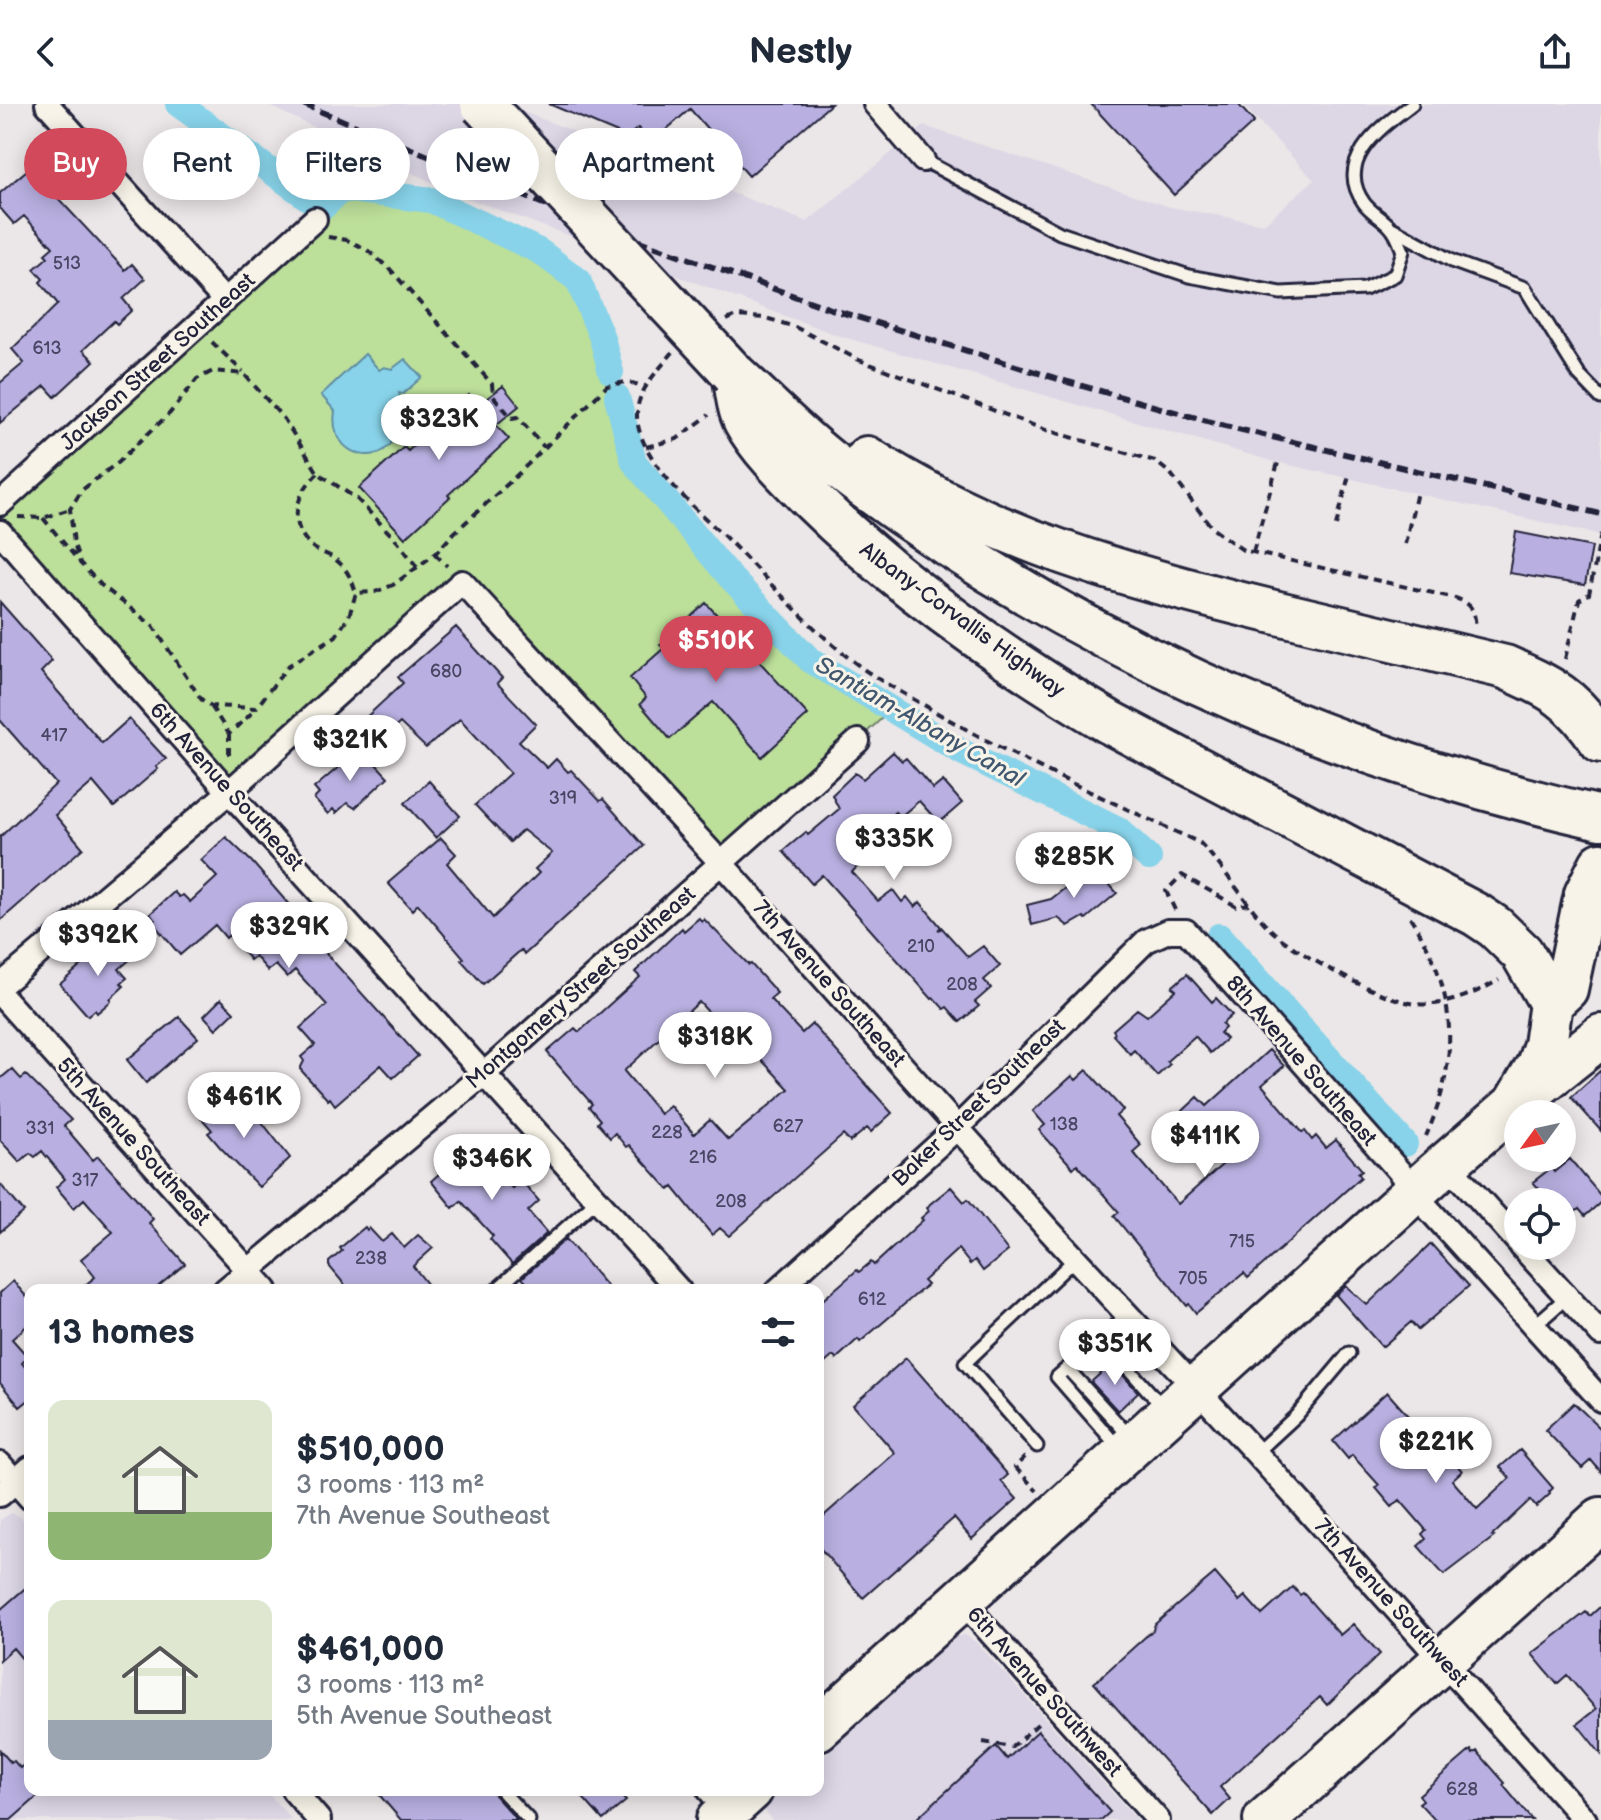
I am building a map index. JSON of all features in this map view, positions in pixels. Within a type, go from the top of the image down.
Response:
[{"type":"highway","points":[[482,104],[734,374],[830,462],[939,539],[1057,611],[1191,681],[1356,749],[1534,803],[1601,818]]},
{"type":"highway","points":[[734,374],[874,463],[954,508],[1038,544],[1177,588],[1505,667],[1556,690],[1583,715],[1601,741]]},
{"type":"highway","name":"Albany-Corvallis Highway","points":[[734,374],[744,420],[786,474],[853,541],[927,599],[1052,688],[1109,722],[1495,927],[1522,953],[1551,1003]]},
{"type":"highway","points":[[1517,1100],[1538,1065],[1545,1045],[1551,1003],[1566,989],[1586,894],[1601,864]]},
{"type":"highway","points":[[1520,1100],[1601,1036]]},
{"type":"highway","points":[[824,1724],[1181,1401],[1406,1182],[1447,1163],[1504,1114]]},
{"type":"highway","points":[[1265,1820],[1601,1519]]},
{"type":"street","points":[[47,104],[225,301]]},
{"type":"street","points":[[875,104],[923,160]]},
{"type":"street","name":"Jackson Street Southeast","points":[[0,504],[315,219]]},
{"type":"street","name":"6th Avenue Southeast","points":[[0,532],[229,792],[674,1284]]},
{"type":"street","name":"7th Avenue Southeast","points":[[229,792],[462,582],[722,864],[1127,1315],[1181,1401]]},
{"type":"street","name":"Montgomery Street Southeast","points":[[232,1284],[484,1074],[858,741]]},
{"type":"street","points":[[0,986],[229,792]]},
{"type":"street","name":"Baker Street Southeast","points":[[785,1284],[957,1128],[1146,941],[1168,931],[1186,931]]},
{"type":"street","name":"8th Avenue Southeast","points":[[1186,931],[1601,1400]]},
{"type":"street","name":"5th Avenue Southeast","points":[[0,994],[261,1284]]},
{"type":"street","points":[[1447,1163],[1504,1226]]},
{"type":"street","points":[[1534,1260],[1601,1334]]},
{"type":"street","name":"7th Avenue Southwest","points":[[1181,1401],[1256,1453],[1585,1820]]},
{"type":"street","points":[[0,1464],[19,1486]]},
{"type":"street","name":"6th Avenue Southwest","points":[[961,1600],[1158,1820]]},
{"type":"street","points":[[298,1796],[319,1820]]},
{"type":"lane","points":[[1412,104],[1373,134],[1362,148],[1355,179],[1358,195],[1392,228],[1454,262],[1525,288],[1579,375],[1601,398]]},
{"type":"lane","points":[[923,160],[1060,233],[1189,276],[1281,293],[1365,289],[1395,275],[1403,251],[1392,228]]},
{"type":"lane","points":[[503,1284],[597,1200]]},
{"type":"lane","points":[[1037,1446],[965,1363],[1075,1259]]},
{"type":"lane","points":[[1534,1326],[1567,1297]]},
{"type":"lane","points":[[1127,1315],[1067,1368],[1130,1448]]},
{"type":"lane","points":[[1101,1338],[1181,1401]]},
{"type":"lane","points":[[1256,1453],[1296,1416],[1349,1353]]},
{"type":"lane","points":[[507,1796],[529,1820]]},
{"type":"path","points":[[287,244],[331,237],[366,249],[390,269],[492,384],[493,396],[512,418],[518,417],[544,447]]},
{"type":"path","points":[[721,322],[735,316],[766,318],[795,327],[859,360],[1046,430],[1155,461],[1171,474],[1213,529],[1243,550],[1469,603],[1474,609],[1477,631]]},
{"type":"path","points":[[197,326],[284,419],[318,473],[357,499],[417,567]]},
{"type":"path","points":[[673,352],[645,386],[637,412],[646,447],[686,500],[818,632],[863,669],[974,735],[1049,774],[1200,843],[1218,861],[1272,931],[1317,961],[1384,995],[1417,1004],[1446,1001],[1478,990],[1510,970]]},
{"type":"path","points":[[80,563],[74,544],[70,509],[82,490],[117,463],[170,413],[197,379],[213,371],[244,374]]},
{"type":"path","points":[[356,593],[384,589],[435,554],[607,386],[625,382],[645,386]]},
{"type":"path","points":[[646,447],[677,439],[715,411]]},
{"type":"path","points":[[1253,552],[1279,459]]},
{"type":"path","points":[[70,509],[43,518],[101,585],[153,626],[201,699],[211,706],[229,734],[256,708],[288,666],[336,636],[349,616],[356,593],[351,577],[334,558],[315,549],[302,534],[296,519],[299,497],[318,473]]},
{"type":"path","points":[[1336,526],[1349,475]]},
{"type":"path","points":[[1405,544],[1417,492]]},
{"type":"path","points":[[1565,662],[1579,600],[1589,594],[1601,534]]},
{"type":"path","points":[[1593,575],[1601,576]]},
{"type":"path","points":[[211,706],[256,708]]},
{"type":"path","points":[[1186,931],[1166,891],[1182,875],[1236,906],[1249,904]]},
{"type":"path","points":[[1406,1182],[1446,1082],[1451,1029],[1438,971],[1408,914]]},
{"type":"path","points":[[1037,1446],[1015,1467],[1057,1514]]},
{"type":"path","points":[[983,1742],[1012,1747],[1057,1707]]},
{"type":"shaded area","points":[[265,104],[503,104],[565,128],[555,128],[555,200],[743,200],[743,197],[807,222],[924,126],[1170,207],[1264,224],[1314,180],[1242,104],[1601,104],[1601,535],[1272,461],[837,335],[472,200],[539,200],[539,128],[426,128],[426,180],[410,172],[410,128],[316,128]]},
{"type":"shaded area","points":[[12,1513],[24,1521],[24,1796],[270,1796],[292,1820],[0,1820],[0,1520]]},
{"type":"shaded area","points":[[965,1635],[977,1643],[1137,1820],[772,1820],[763,1809],[762,1802],[767,1796],[824,1796],[824,1756],[956,1637]]},
{"type":"green space","points":[[410,197],[431,200],[539,251],[578,280],[602,338],[634,462],[729,576],[810,660],[890,711],[722,864],[462,582],[229,792],[0,532],[0,504],[330,200],[410,200]]},
{"type":"water","points":[[365,354],[379,370],[384,367],[392,369],[405,359],[422,377],[403,394],[399,393],[401,401],[408,401],[410,408],[395,420],[399,426],[393,441],[384,450],[372,455],[349,449],[340,440],[335,427],[335,411],[321,395]]},
{"type":"building","points":[[549,104],[831,104],[749,176],[743,169],[743,128],[707,128],[690,109],[668,128],[606,128]]},
{"type":"building","points":[[1091,104],[1238,104],[1254,122],[1174,195]]},
{"type":"building","points":[[24,173],[24,200],[60,200],[125,270],[132,264],[145,279],[123,299],[132,310],[117,324],[114,321],[83,350],[94,361],[55,397],[45,386],[0,423],[0,383],[24,363],[12,349],[58,304],[40,282],[43,279],[34,269],[48,257],[45,254],[53,247],[24,216],[14,224],[0,208],[0,193]]},
{"type":"building","points":[[503,386],[519,406],[496,425],[509,439],[405,538],[359,488],[404,447],[408,451],[469,395],[478,405]]},
{"type":"building","points":[[1516,532],[1592,547],[1585,585],[1509,573]]},
{"type":"building","points":[[0,602],[52,661],[41,672],[102,743],[129,719],[166,759],[114,807],[93,782],[55,815],[83,848],[0,921],[0,837],[56,784],[0,720]]},
{"type":"building","points":[[706,603],[808,715],[762,757],[713,702],[670,739],[640,704],[646,698],[630,678],[664,648],[660,645]]},
{"type":"building","points":[[456,627],[502,678],[497,683],[536,724],[519,741],[547,768],[556,759],[568,772],[571,770],[600,801],[603,799],[644,846],[525,954],[521,950],[483,984],[418,904],[412,910],[388,883],[441,838],[456,854],[447,863],[493,918],[539,873],[535,869],[552,853],[523,830],[510,842],[475,805],[510,773],[460,719],[426,748],[400,723],[379,742],[361,722],[403,683],[398,677]]},
{"type":"building","points":[[361,748],[388,777],[355,808],[347,803],[336,813],[333,809],[328,814],[314,799],[319,794],[314,788]]},
{"type":"building","points":[[893,752],[902,761],[906,758],[933,789],[943,781],[962,803],[939,823],[919,801],[900,817],[895,812],[856,849],[866,858],[852,872],[878,901],[893,890],[902,902],[907,897],[915,907],[920,902],[941,927],[938,930],[942,928],[968,957],[983,946],[1000,966],[984,980],[991,988],[975,1002],[979,1006],[960,1022],[947,1007],[944,1009],[932,999],[822,875],[812,884],[783,851],[839,809],[832,795],[855,773],[863,779]]},
{"type":"building","points":[[429,781],[460,816],[436,838],[405,803]]},
{"type":"building","points":[[226,837],[252,862],[317,937],[314,940],[418,1056],[393,1078],[381,1065],[335,1105],[300,1069],[304,1061],[301,1057],[315,1045],[300,1028],[327,1005],[295,970],[287,977],[276,965],[268,971],[255,956],[250,960],[229,935],[226,938],[215,925],[180,955],[152,922],[155,920],[150,914],[174,892],[190,902],[217,877],[201,860]]},
{"type":"building","points":[[1093,866],[1117,893],[1086,919],[1084,917],[1068,926],[1058,918],[1032,925],[1027,905],[1051,899]]},
{"type":"building","points":[[699,918],[702,922],[704,919],[777,993],[770,999],[802,1033],[812,1024],[892,1113],[871,1132],[867,1128],[850,1142],[843,1135],[729,1236],[720,1228],[712,1235],[673,1187],[669,1190],[629,1145],[626,1147],[615,1133],[610,1138],[597,1123],[600,1120],[589,1107],[592,1104],[547,1052],[575,1028],[579,1032],[640,977],[635,972],[682,928],[684,931]],"holes":[[[699,1002],[720,1025],[724,1020],[789,1089],[728,1140],[710,1120],[694,1134],[670,1106],[660,1114],[624,1071]]]},
{"type":"building","points":[[114,937],[133,957],[119,969],[127,978],[111,1001],[97,1013],[95,1010],[88,1016],[60,984]]},
{"type":"building","points":[[1187,974],[1212,1002],[1216,998],[1232,1015],[1222,1024],[1225,1028],[1220,1033],[1226,1039],[1210,1053],[1195,1036],[1167,1061],[1170,1064],[1157,1076],[1134,1050],[1130,1054],[1113,1035],[1113,1030],[1137,1009],[1147,1016],[1176,990],[1172,987]]},
{"type":"building","points":[[221,999],[234,1012],[216,1029],[204,1016]]},
{"type":"building","points":[[179,1017],[198,1038],[146,1083],[127,1060]]},
{"type":"building","points":[[1269,1050],[1284,1066],[1262,1085],[1312,1140],[1316,1136],[1326,1148],[1336,1140],[1362,1170],[1358,1173],[1361,1177],[1248,1278],[1244,1273],[1196,1313],[1114,1216],[1119,1212],[1077,1164],[1073,1168],[1039,1130],[1045,1125],[1033,1111],[1072,1076],[1076,1080],[1087,1070],[1123,1110],[1116,1116],[1141,1145],[1133,1152],[1178,1204],[1223,1164],[1198,1137],[1194,1141],[1174,1119],[1198,1097],[1207,1106]]},
{"type":"building","points":[[12,1069],[21,1079],[26,1075],[71,1120],[64,1126],[93,1160],[98,1156],[136,1198],[153,1219],[149,1223],[185,1264],[161,1284],[86,1284],[95,1277],[81,1259],[113,1232],[84,1199],[74,1208],[56,1187],[65,1179],[42,1151],[35,1157],[30,1153],[20,1162],[0,1140],[0,1079]]},
{"type":"building","points":[[1601,1070],[1601,1131],[1576,1100],[1571,1097]]},
{"type":"building","points":[[217,1095],[236,1116],[245,1107],[256,1119],[258,1117],[290,1158],[259,1187],[208,1133],[212,1130],[197,1113]]},
{"type":"building","points":[[472,1144],[512,1188],[521,1180],[539,1201],[528,1211],[547,1233],[512,1264],[490,1239],[493,1236],[461,1201],[453,1208],[431,1181],[440,1173],[438,1170]]},
{"type":"building","points":[[1576,1166],[1601,1196],[1601,1202],[1585,1216],[1579,1209],[1576,1211],[1576,1188],[1538,1188],[1533,1182],[1546,1172],[1576,1172]]},
{"type":"building","points":[[0,1184],[24,1212],[0,1232]]},
{"type":"building","points":[[951,1187],[964,1202],[968,1199],[1008,1251],[983,1271],[975,1260],[970,1264],[958,1249],[923,1281],[927,1285],[860,1342],[858,1339],[836,1359],[833,1356],[824,1364],[824,1299],[857,1270],[859,1272],[871,1262],[874,1265],[923,1220],[921,1218],[929,1211],[927,1208]]},
{"type":"building","points":[[365,1227],[382,1242],[392,1234],[404,1248],[418,1235],[433,1248],[413,1266],[427,1284],[344,1284],[329,1266],[329,1262],[342,1251],[340,1248]]},
{"type":"building","points":[[566,1239],[605,1284],[528,1284],[522,1278]]},
{"type":"building","points":[[1431,1244],[1469,1286],[1418,1330],[1411,1322],[1382,1347],[1336,1295],[1346,1286],[1367,1305]]},
{"type":"building","points":[[13,1281],[24,1294],[24,1328],[12,1339],[24,1352],[24,1404],[20,1407],[0,1383],[0,1293]]},
{"type":"building","points":[[906,1358],[1008,1475],[1001,1481],[1017,1499],[972,1539],[954,1518],[863,1598],[824,1553],[824,1516],[895,1453],[853,1405]]},
{"type":"building","points":[[1112,1363],[1138,1392],[1118,1411],[1091,1382]]},
{"type":"building","points":[[1387,1392],[1416,1425],[1405,1436],[1429,1464],[1445,1450],[1462,1471],[1452,1480],[1477,1509],[1510,1478],[1500,1467],[1520,1450],[1553,1488],[1550,1494],[1536,1507],[1530,1500],[1494,1537],[1444,1575],[1418,1546],[1426,1539],[1422,1534],[1426,1530],[1400,1500],[1392,1507],[1376,1488],[1379,1485],[1352,1455],[1348,1459],[1333,1441]]},
{"type":"building","points":[[1574,1403],[1601,1429],[1601,1472],[1591,1460],[1582,1468],[1545,1430]]},
{"type":"building","points":[[1215,1573],[1239,1601],[1245,1596],[1262,1615],[1293,1587],[1300,1595],[1303,1593],[1340,1635],[1353,1624],[1380,1654],[1327,1705],[1320,1697],[1220,1787],[1230,1799],[1213,1815],[1094,1683],[1153,1630],[1155,1624]]},
{"type":"building","points":[[24,1589],[24,1661],[13,1648],[0,1660],[0,1610]]},
{"type":"building","points":[[1601,1606],[1601,1754],[1577,1724],[1596,1709],[1567,1675],[1557,1684],[1532,1654],[1586,1612],[1590,1616]]},
{"type":"building","points":[[1038,1731],[1110,1812],[1101,1820],[915,1820],[996,1746],[1007,1759]]},
{"type":"building","points":[[0,1750],[11,1763],[14,1761],[20,1768],[24,1765],[24,1796],[38,1796],[11,1820],[0,1820]]},
{"type":"building","points":[[1471,1750],[1473,1754],[1477,1751],[1505,1783],[1503,1785],[1532,1820],[1435,1820],[1419,1803],[1423,1800],[1419,1795]]},
{"type":"building","points":[[380,1796],[495,1796],[517,1820],[401,1820]]},
{"type":"building","points":[[581,1796],[621,1796],[626,1801],[603,1820]]},
{"type":"waterway","name":"Santiam-Albany Canal","points":[[178,104],[322,208],[342,189],[431,200],[539,251],[578,280],[602,338],[611,372]]},
{"type":"waterway","name":"Santiam-Albany Canal","points":[[617,397],[634,462],[729,576],[810,660],[960,751],[1118,829],[1149,858]]},
{"type":"waterway","name":"Santiam-Albany Canal","points":[[1219,936],[1405,1144]]},
{"type":"railway","points":[[303,104],[594,225],[831,309],[1068,382],[1225,426],[1601,514]]}]
